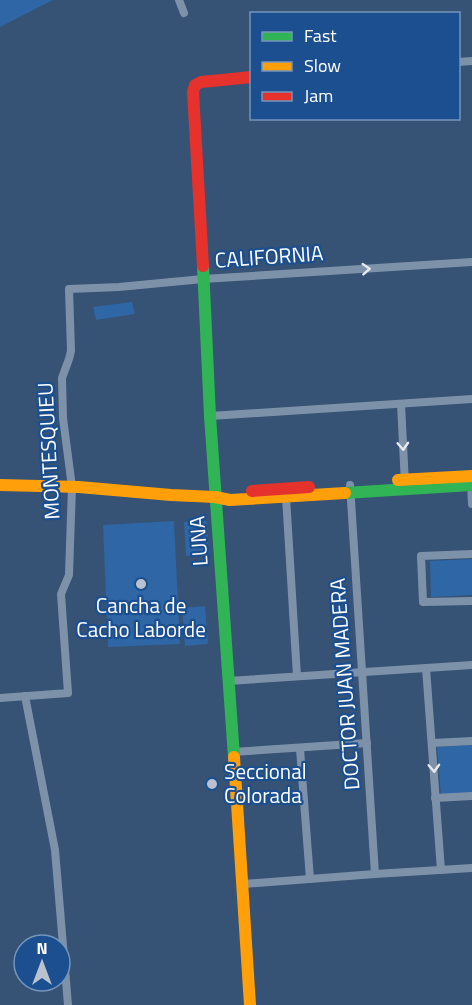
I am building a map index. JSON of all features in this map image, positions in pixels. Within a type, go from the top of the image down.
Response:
[{"type":"street","points":[[179,0],[184,12]]},
{"type":"street","name":"LUNA","points":[[250,77],[204,81],[195,85],[193,92],[215,497],[250,1005]]},
{"type":"street","name":"CALIFORNIA","points":[[69,289],[472,262]]},
{"type":"street","name":"MONTESQUIEU","points":[[25,696],[68,693],[61,594],[69,575],[72,487],[63,418],[62,379],[70,353],[69,289]]},
{"type":"street","points":[[210,416],[472,399]]},
{"type":"street","points":[[401,404],[405,484]]},
{"type":"street","points":[[215,497],[230,492],[350,488],[471,480],[472,504]]},
{"type":"street","points":[[0,485],[72,487],[230,500],[286,497],[350,488]]},
{"type":"street","name":"DOCTOR JUAN MADERA","points":[[350,488],[375,874]]},
{"type":"street","points":[[286,497],[297,676]]},
{"type":"street","points":[[472,554],[421,556],[423,602],[472,601]]},
{"type":"street","points":[[228,681],[472,664]]},
{"type":"street","points":[[426,668],[441,870]]},
{"type":"street","points":[[0,698],[25,696],[54,850],[68,1005]]},
{"type":"street","points":[[432,743],[472,741]]},
{"type":"street","points":[[233,752],[367,743]]},
{"type":"street","points":[[300,749],[310,879]]},
{"type":"street","points":[[435,798],[472,796]]},
{"type":"street","points":[[243,884],[472,868]]},
{"type":"shaded area","points":[[0,0],[53,0],[0,27]]},
{"type":"shaded area","points":[[132,302],[135,314],[96,320],[93,307]]},
{"type":"shaded area","name":"Cancha de Cacho Laborde","points":[[174,521],[180,644],[108,647],[103,525]]},
{"type":"shaded area","points":[[207,521],[209,555],[186,556],[184,522]]},
{"type":"shaded area","points":[[472,559],[472,595],[431,597],[430,561]]},
{"type":"shaded area","points":[[205,606],[208,644],[185,646],[182,608]]},
{"type":"shaded area","points":[[472,745],[472,793],[441,795],[437,747]]},
{"type":"traffic: fast","points":[[203,266],[210,416],[234,757]]},
{"type":"traffic: fast","points":[[345,493],[472,485]]},
{"type":"traffic: slow","points":[[398,480],[472,476]]},
{"type":"traffic: slow","points":[[0,485],[79,487],[230,500],[345,493]]},
{"type":"traffic: slow","points":[[234,757],[250,1005]]},
{"type":"traffic: jam","points":[[203,266],[193,92],[195,85],[201,82],[250,77]]},
{"type":"traffic: jam","points":[[252,491],[309,487]]},
{"type":"place","name":"Cancha de Cacho Laborde","points":[[141,584]]},
{"type":"place","name":"Seccional Colorada","points":[[212,784]]}]
